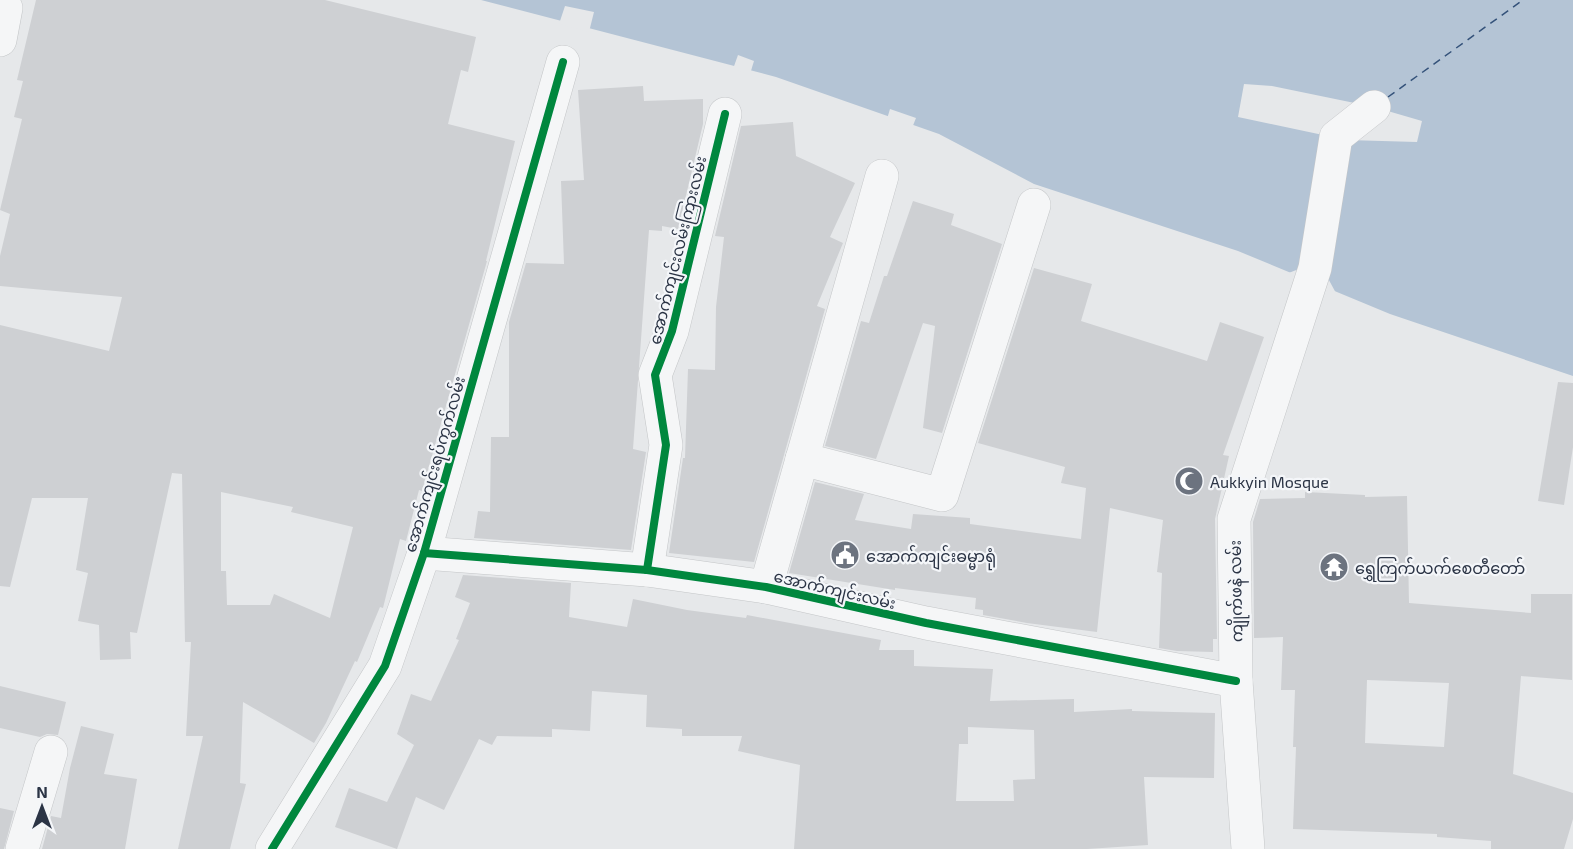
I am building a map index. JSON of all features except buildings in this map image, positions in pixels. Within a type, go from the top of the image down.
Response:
[{"type":"street","points":[[0,40],[6,8]]},
{"type":"street","name":"အောက်ကျင်းရပ်ကွက်လမ်း","points":[[272,849],[384,666],[424,552],[563,62]]},
{"type":"street","name":"ကျိုက်ဖနဲ လမ်း","points":[[1248,849],[1236,681],[1234,519],[1315,268],[1336,137],[1374,107]]},
{"type":"street","name":"အောက်ကျင်းလမ်းကြားလမ်း","points":[[647,570],[666,445],[656,375],[672,331],[725,114]]},
{"type":"street","points":[[765,587],[882,176]]},
{"type":"street","points":[[802,459],[942,495],[1034,205]]},
{"type":"street","name":"အောက်ကျင်းလမ်း","points":[[424,552],[647,570],[765,587],[926,623],[1236,681]]},
{"type":"street","points":[[22,849],[51,752]]},
{"type":"water","points":[[481,0],[1573,0],[1573,376],[1390,314],[1238,251],[1034,184],[939,134],[776,77]]},
{"type":"pier","points":[[565,6],[594,12],[589,32],[559,24]]},
{"type":"pier","points":[[738,55],[754,61],[750,74],[733,69]]},
{"type":"pier","points":[[1244,84],[1272,86],[1374,107],[1422,121],[1417,142],[1347,140],[1323,269],[1337,295],[1286,274],[1304,267],[1323,135],[1238,117]]},
{"type":"pier","points":[[890,109],[916,118],[912,128],[887,119]]},
{"type":"ferry route","points":[[1388,97],[1523,0]]},
{"type":"cycle path","points":[[272,849],[385,666],[424,553],[563,62]]},
{"type":"cycle path","points":[[647,570],[666,445],[655,375],[672,331],[725,114]]},
{"type":"cycle path","points":[[424,553],[647,570],[766,587],[926,623],[1236,681]]},
{"type":"place","name":"Aukkyin Mosque","points":[[1189,481]]},
{"type":"place","name":"အောက်ကျင်းဓမ္မာရုံ","points":[[845,555]]},
{"type":"place","name":"ရွှေကြက်ယက်စေတီတော်","points":[[1334,567]]}]
